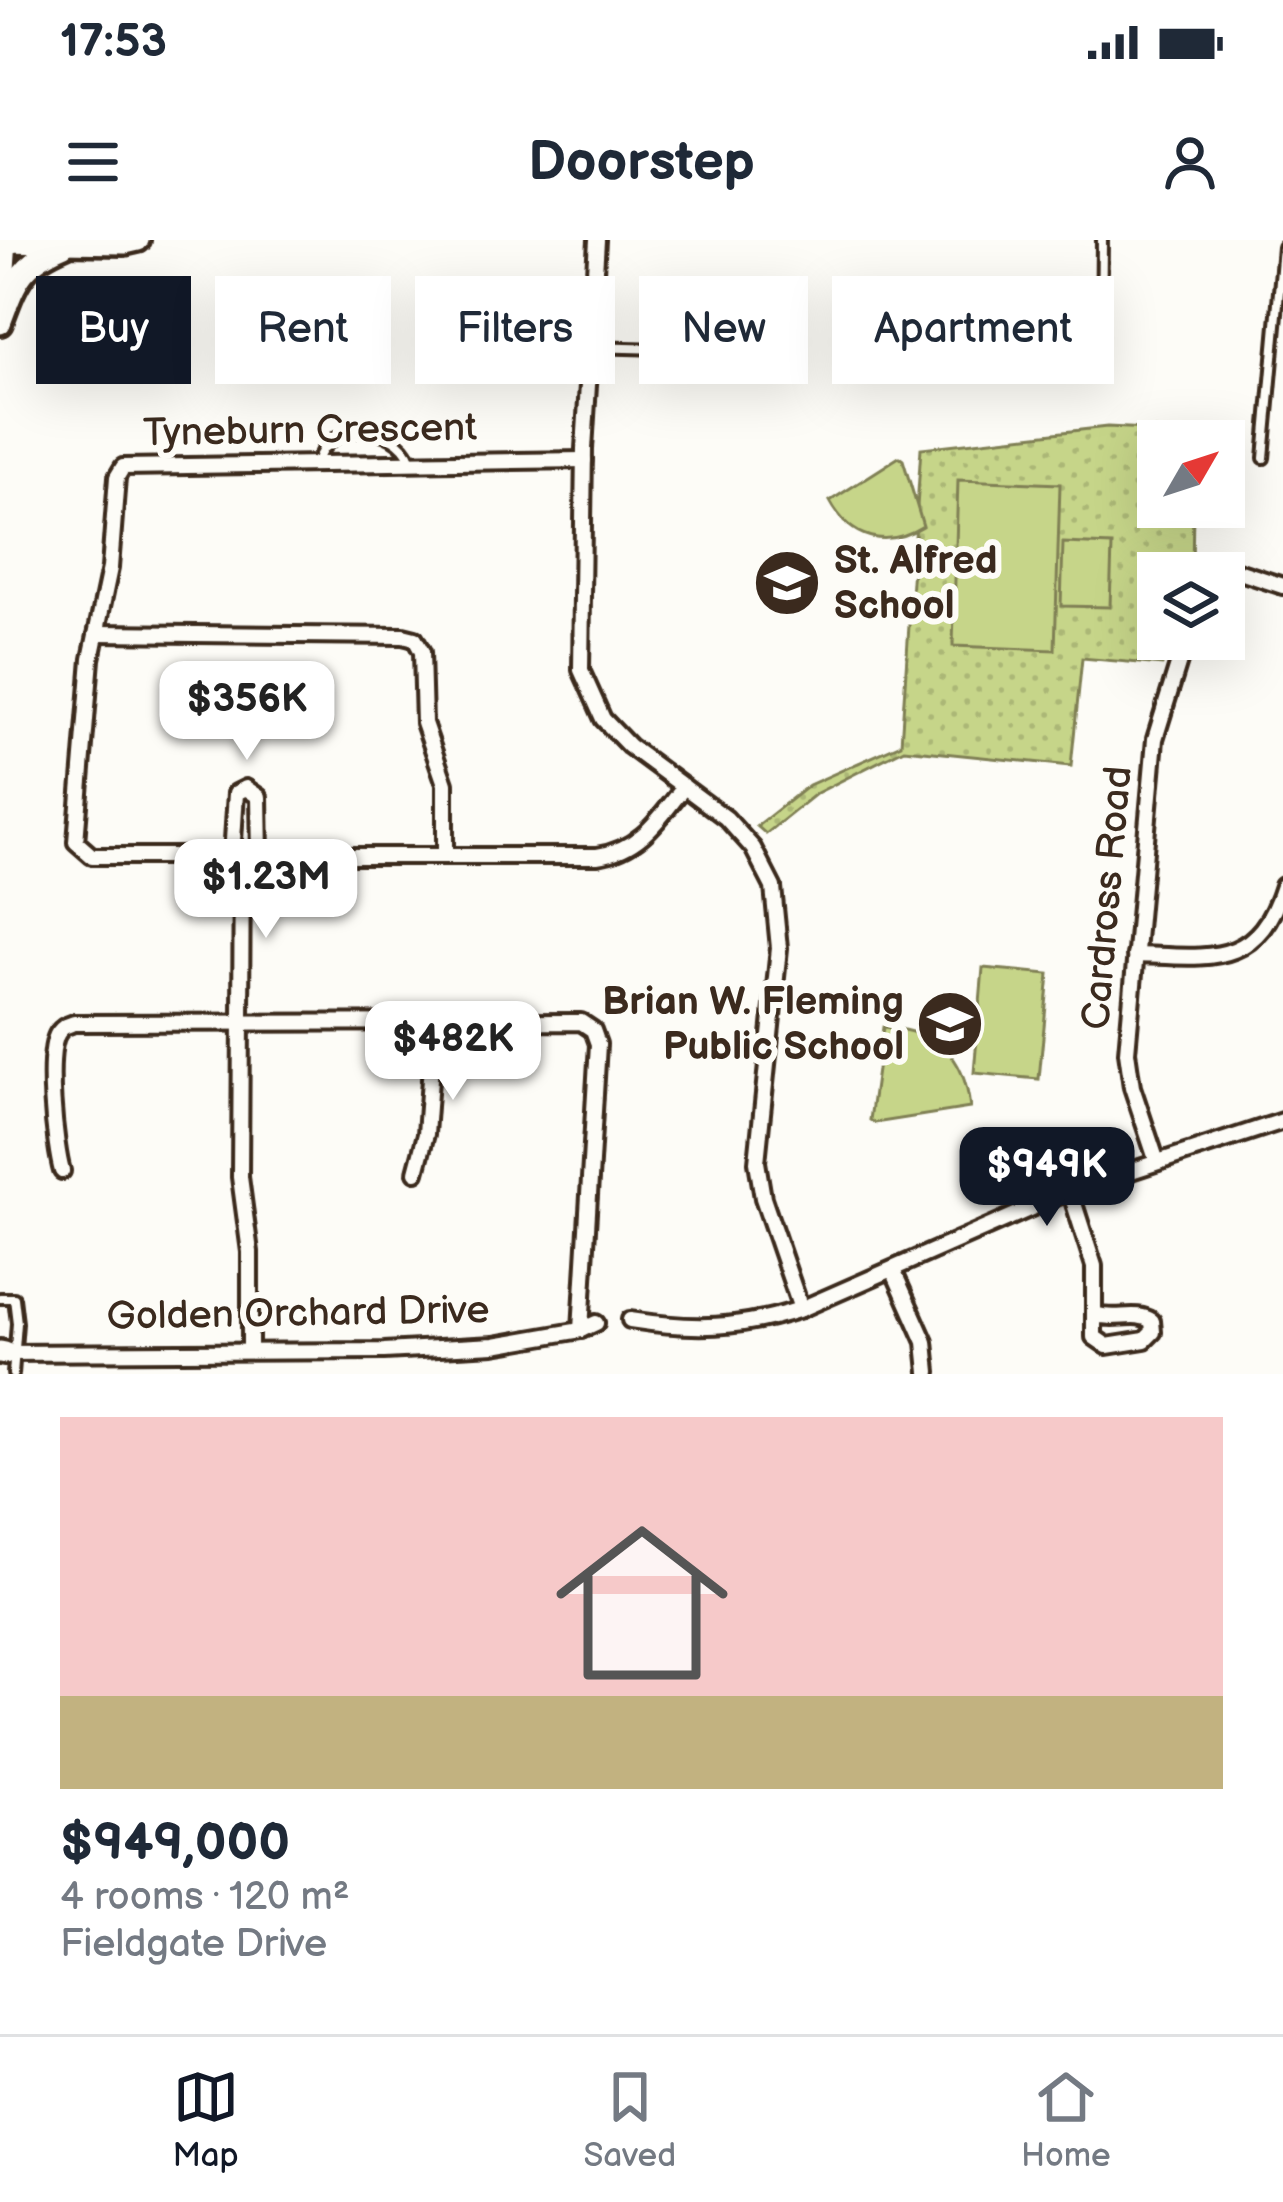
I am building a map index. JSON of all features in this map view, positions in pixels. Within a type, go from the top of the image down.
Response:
[{"type":"main road","points":[[0,320],[4,240],[138,240]]},
{"type":"main road","points":[[0,320],[14,284],[32,260],[68,243]]},
{"type":"street","points":[[594,276],[597,240]]},
{"type":"street","points":[[587,384],[581,670],[603,718],[629,746],[726,818],[753,848],[776,898],[779,948],[757,1162],[763,1198],[801,1310]]},
{"type":"street","name":"Tyneburn Crescent","points":[[584,460],[123,467],[116,477],[110,568],[91,659],[76,839],[79,848],[92,856],[597,856],[616,852],[648,833],[684,787]]},
{"type":"street","points":[[1245,574],[1283,586]]},
{"type":"street","points":[[97,633],[415,639],[421,649],[424,723],[445,784],[445,855]]},
{"type":"street","name":"Cardross Road","points":[[1157,1162],[1127,1062],[1155,739],[1179,660]]},
{"type":"street","points":[[250,1349],[250,1252],[241,1177],[233,803],[236,793],[246,788],[259,797],[260,856]]},
{"type":"street","points":[[1136,955],[1210,957],[1237,950],[1267,926],[1283,886]]},
{"type":"street","points":[[62,1171],[54,1138],[53,1046],[64,1027],[80,1022],[434,1024],[426,1134],[416,1172]]},
{"type":"street","name":"Golden Orchard Drive","points":[[6,1357],[448,1348],[588,1327],[596,1033],[581,1022],[434,1024]]},
{"type":"street","points":[[630,1320],[736,1327],[801,1310],[1070,1191],[1283,1121]]},
{"type":"street","points":[[1070,1191],[1094,1266],[1096,1314]]},
{"type":"street","points":[[893,1270],[925,1342],[928,1372]]},
{"type":"lane","points":[[1102,240],[1102,276]]},
{"type":"lane","points":[[1264,458],[1283,247]]},
{"type":"lane","points":[[317,463],[328,443],[360,432],[397,441],[412,463]]},
{"type":"lane","points":[[0,1298],[14,1298],[6,1357]]},
{"type":"green space","points":[[1107,427],[1137,428],[1137,528],[1193,528],[1192,552],[1137,552],[1137,660],[1164,660],[1162,665],[1082,658],[1071,766],[904,749],[817,793],[766,834],[757,826],[809,785],[901,744],[921,448]]},
{"type":"green space","points":[[899,457],[923,526],[896,537],[870,537],[848,525],[830,501]]},
{"type":"green space","points":[[958,480],[1060,484],[1055,650],[953,646]]},
{"type":"green space","points":[[1063,543],[1112,545],[1110,607],[1061,606]]},
{"type":"green space","points":[[983,968],[1049,974],[1039,1079],[974,1073]]},
{"type":"green space","points":[[883,1027],[919,1034],[945,1049],[962,1073],[970,1108],[870,1120]]},
{"type":"place","name":"St. Alfred School","points":[[787,583]]},
{"type":"place","name":"Brian W. Fleming Public School","points":[[950,1024]]}]
